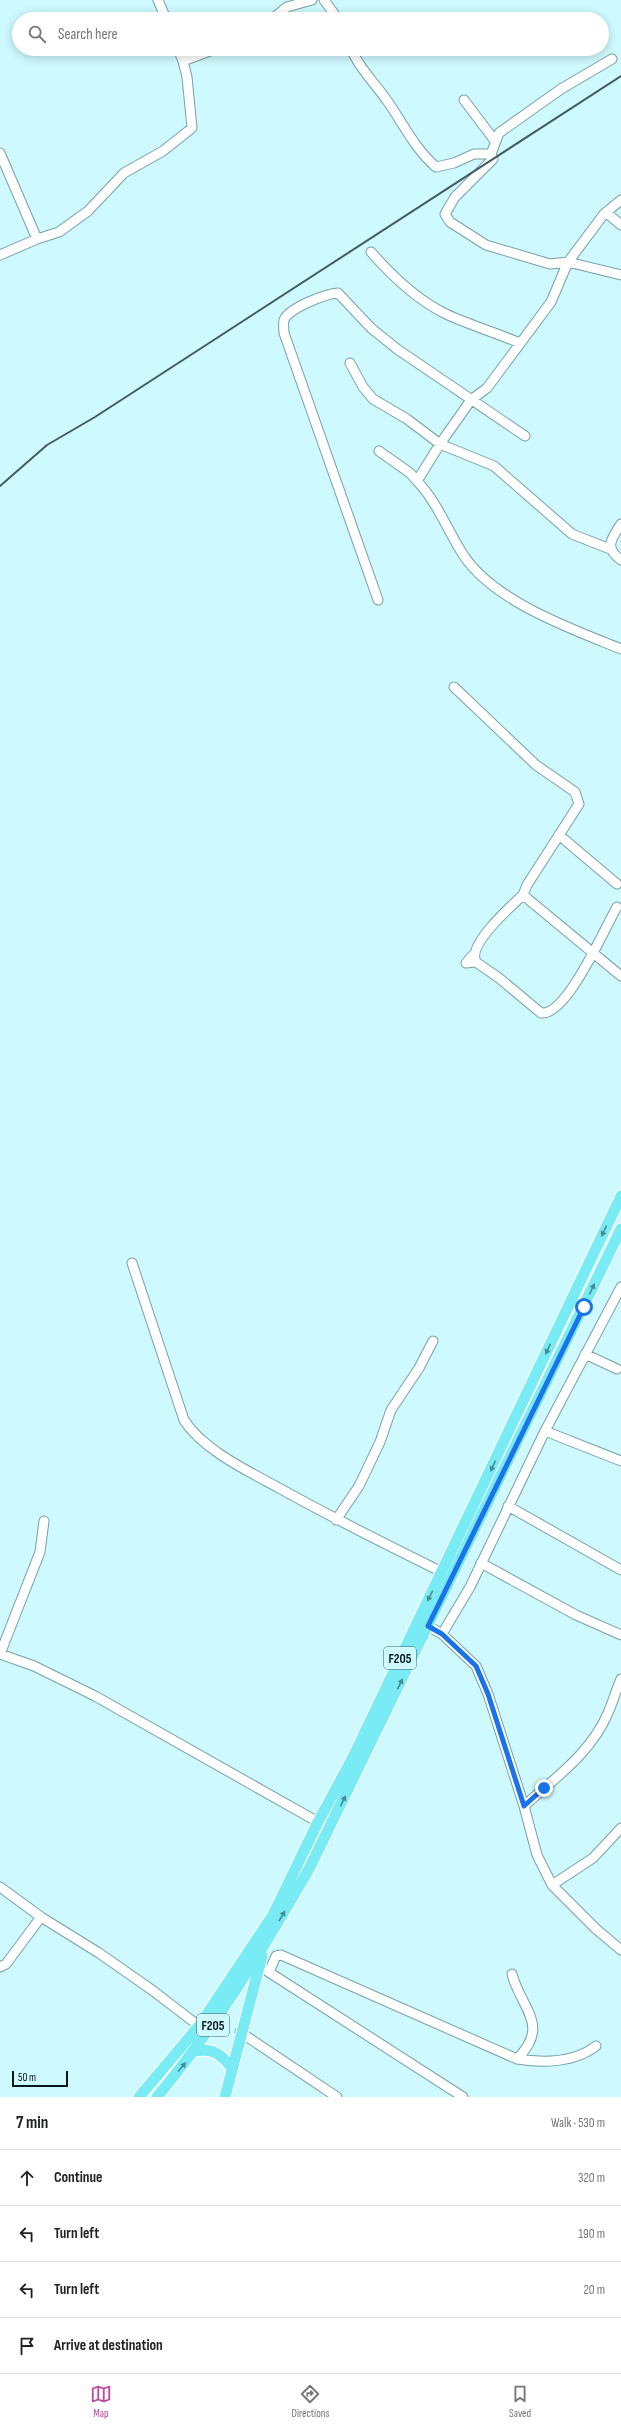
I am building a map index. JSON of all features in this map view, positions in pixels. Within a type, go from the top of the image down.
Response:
[{"type":"main road","name":"F205","points":[[139,2097],[199,2026],[273,1915],[318,1822],[352,1758],[621,1196]]},
{"type":"main road","name":"F205","points":[[157,2097],[195,2051],[263,1950],[310,1869],[621,1229]]},
{"type":"main road","points":[[225,2097],[240,2032],[264,1969],[263,1950]]},
{"type":"main road","points":[[195,2051],[205,2050],[216,2052],[232,2068]]},
{"type":"street","points":[[158,0],[163,12]]},
{"type":"street","points":[[281,12],[287,7],[312,0]]},
{"type":"street","points":[[324,0],[333,12]]},
{"type":"street","points":[[0,255],[37,239],[59,232],[82,215],[124,173],[163,151],[192,128],[187,77],[181,56]]},
{"type":"street","points":[[183,61],[196,56]]},
{"type":"street","points":[[355,56],[364,72],[388,102],[413,143],[436,167],[454,163],[474,154],[491,154]]},
{"type":"street","points":[[612,59],[560,89],[500,133],[495,141],[491,154],[494,158],[490,164],[455,197],[446,214],[450,222],[486,245],[550,264],[568,262],[621,275]]},
{"type":"street","points":[[464,100],[495,141]]},
{"type":"street","points":[[0,153],[2,165],[37,239]]},
{"type":"street","points":[[417,482],[440,444],[471,400],[487,388],[551,302],[568,262],[607,213],[621,200]]},
{"type":"street","points":[[607,213],[621,225]]},
{"type":"street","points":[[371,252],[386,268],[422,300],[446,314],[520,343]]},
{"type":"street","points":[[378,600],[284,333],[284,320],[290,313],[322,296],[338,293],[381,336],[425,369],[452,385],[471,400],[525,436]]},
{"type":"street","points":[[350,363],[363,387],[373,399],[407,418],[440,444],[494,466],[572,534],[610,549],[613,555],[621,560]]},
{"type":"street","points":[[379,451],[410,473],[439,511],[465,557],[502,592],[547,618],[621,649]]},
{"type":"street","points":[[610,549],[614,535],[621,524]]},
{"type":"street","points":[[454,687],[536,765],[575,792],[579,804],[559,834],[524,895],[503,913],[482,940],[475,959],[528,1004],[541,1013],[548,1014],[556,1009],[568,994],[593,954],[603,930],[617,907]]},
{"type":"street","points":[[559,834],[617,884]]},
{"type":"street","points":[[524,895],[621,976]]},
{"type":"street","points":[[132,1263],[184,1420],[192,1433],[240,1467],[336,1520],[442,1572]]},
{"type":"street","points":[[442,1634],[470,1587],[545,1431],[621,1287]]},
{"type":"street","points":[[336,1520],[359,1486],[380,1442],[391,1410],[420,1368],[433,1341]]},
{"type":"street","points":[[585,1354],[617,1369]]},
{"type":"street","points":[[545,1431],[621,1461]]},
{"type":"street","points":[[508,1506],[621,1570]]},
{"type":"street","points":[[44,1521],[40,1552],[0,1654],[34,1666],[95,1696],[318,1822]]},
{"type":"street","points":[[481,1563],[576,1615],[621,1635]]},
{"type":"street","points":[[428,1626],[442,1634],[476,1666],[488,1694],[524,1806],[537,1856],[552,1885],[596,1929],[621,1950]]},
{"type":"street","points":[[524,1806],[574,1764],[608,1714],[621,1679]]},
{"type":"street","points":[[552,1885],[593,1858],[621,1828]]},
{"type":"street","points":[[0,1887],[41,1917],[99,1953],[199,2026]]},
{"type":"street","points":[[0,1967],[11,1958],[41,1917]]},
{"type":"street","points":[[463,2097],[264,1969],[276,1956],[280,1954],[517,2059],[550,2061],[586,2053],[596,2046]]},
{"type":"street","points":[[512,1974],[517,1990],[532,2016],[534,2026],[532,2040],[517,2059]]},
{"type":"street","points":[[240,2032],[337,2097]]},
{"type":"railway","points":[[0,486],[47,445],[95,417],[621,76]]},
{"type":"route","points":[[544,1788],[524,1806],[488,1694],[476,1666],[442,1634],[428,1626],[584,1307]]}]
